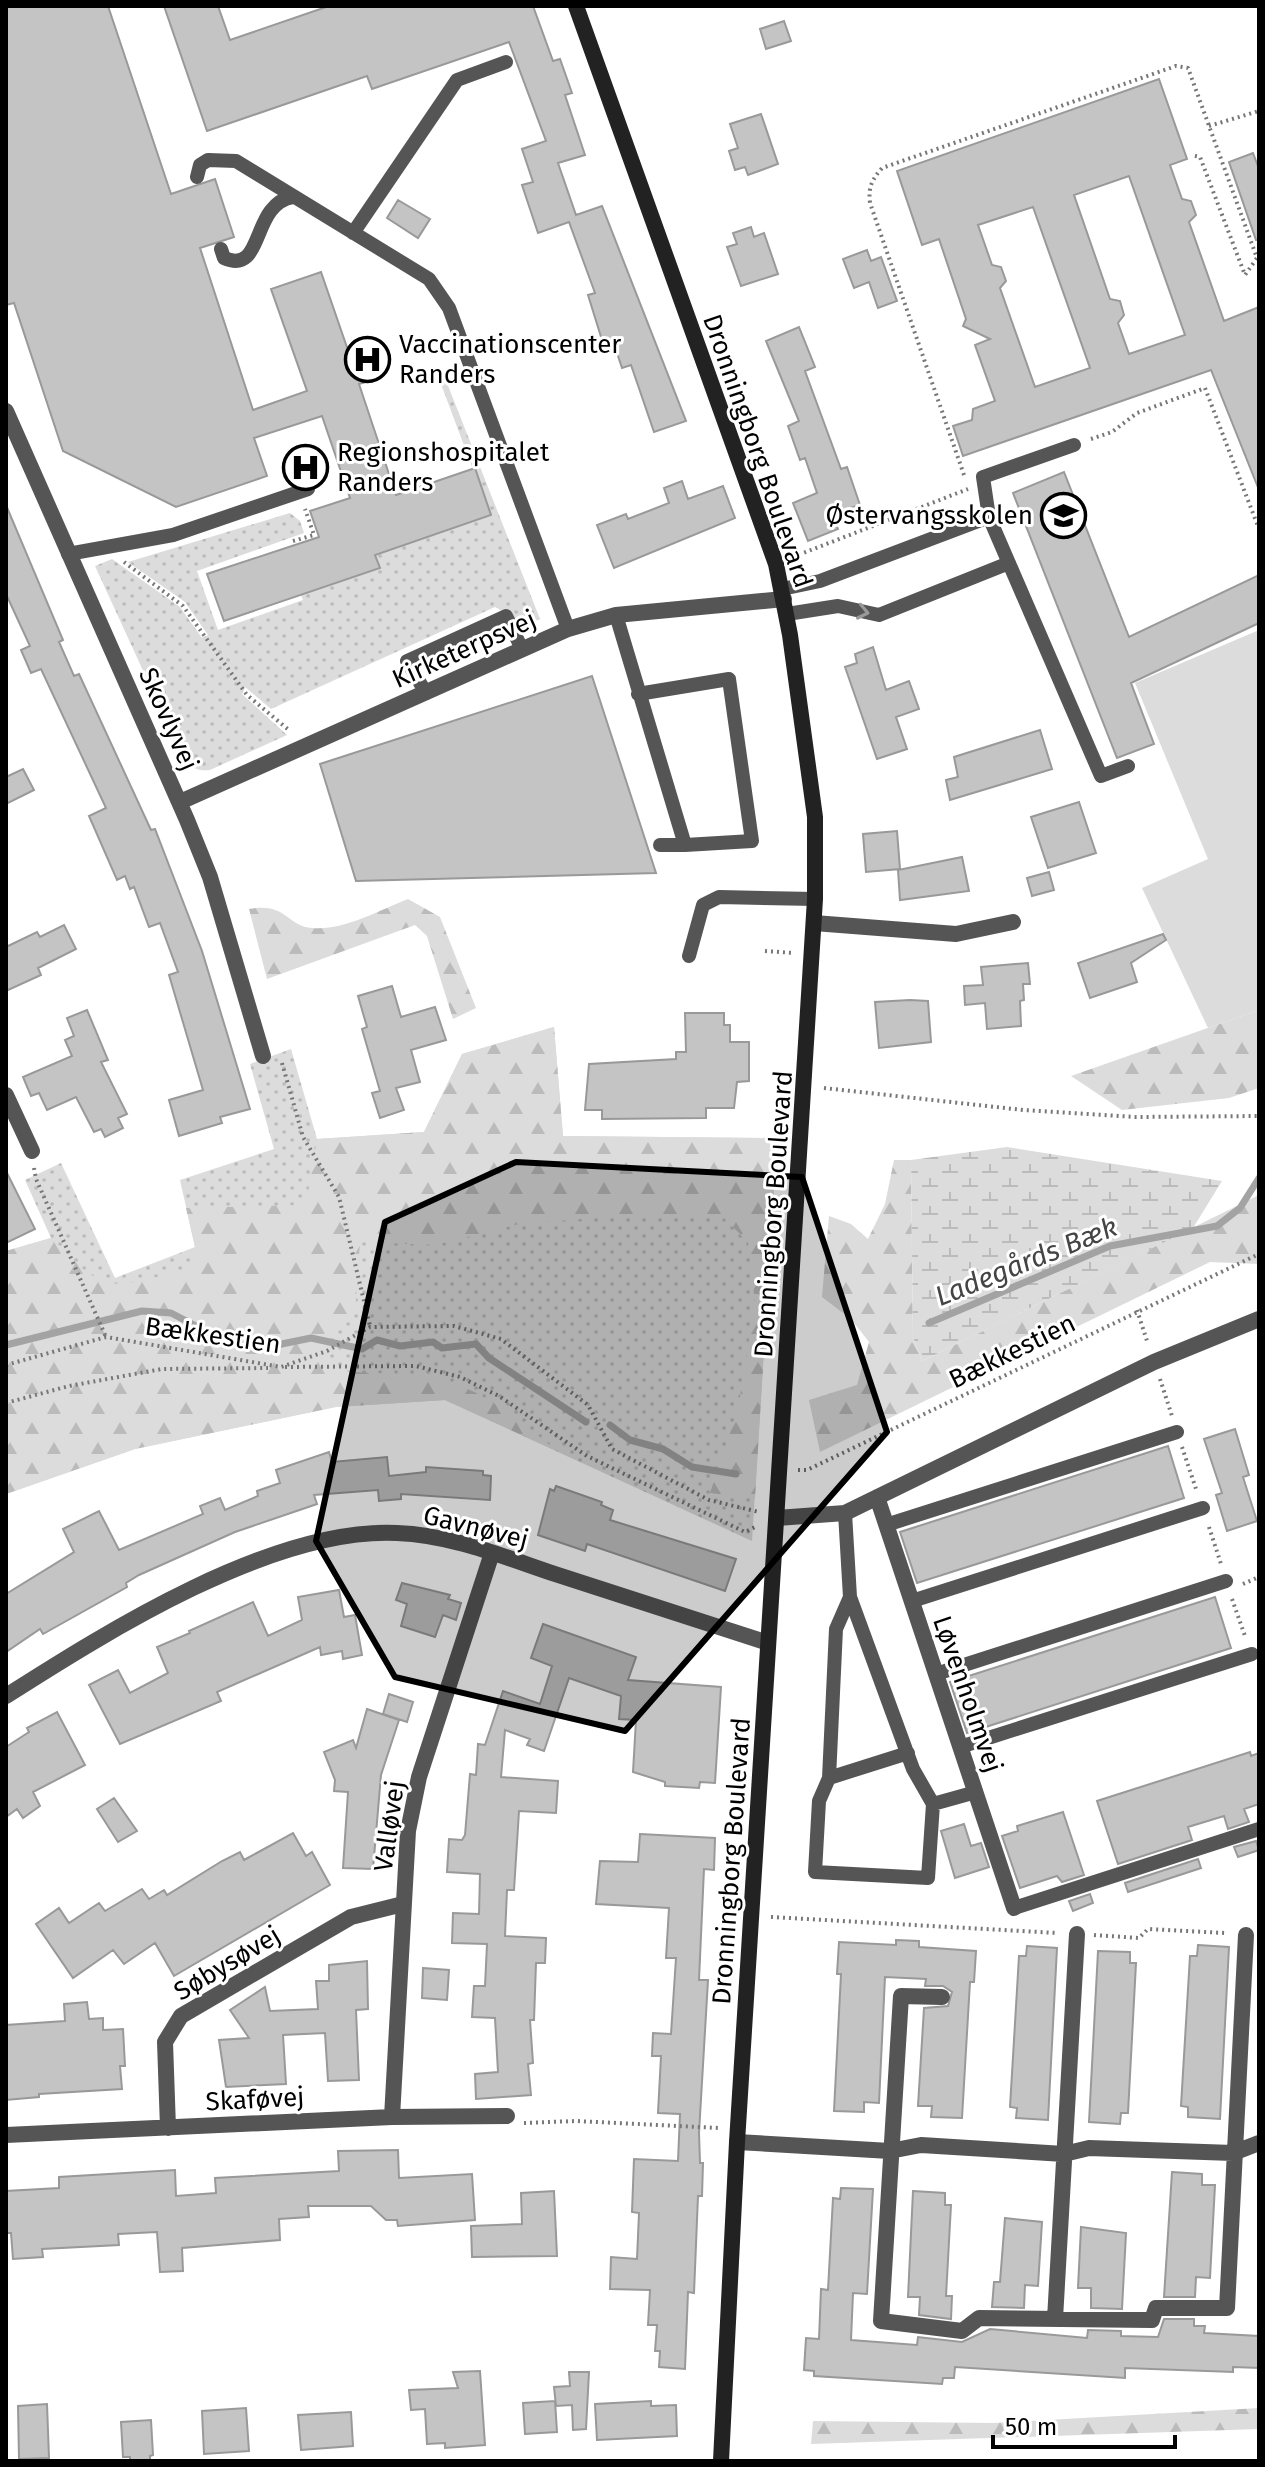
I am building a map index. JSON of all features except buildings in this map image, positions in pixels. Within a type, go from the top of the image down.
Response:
[{"type":"street","name":"Dronningborg Boulevard","points":[[576,6],[776,564],[815,817],[815,899],[806,1086],[737,2142],[721,2461]]},
{"type":"street","name":"Skovlyvej","points":[[6,411],[180,802],[210,877],[263,1056]]},
{"type":"street","name":"Kirketerpsvej","points":[[180,802],[568,629],[616,615],[784,601]]},
{"type":"street","points":[[814,923],[956,934],[1013,922]]},
{"type":"street","points":[[6,1095],[32,1151]]},
{"type":"street","points":[[777,1518],[845,1513],[1154,1362],[1259,1319]]},
{"type":"street","name":"Løvenholmvej","points":[[877,1497],[1014,1908]]},
{"type":"street","name":"Gavnøvej","points":[[6,1696],[105,1633],[171,1599],[247,1566],[332,1538],[399,1533],[457,1542],[768,1643]]},
{"type":"street","name":"Valløvej","points":[[392,2117],[408,1831],[419,1777],[492,1553]]},
{"type":"street","name":"Søbysøvej","points":[[168,2128],[165,2042],[181,2016],[351,1917],[403,1904]]},
{"type":"street","points":[[1055,2319],[1077,1934]]},
{"type":"street","points":[[942,1997],[901,1996],[881,2321],[962,2331],[979,2318],[1152,2320],[1156,2308],[1227,2308],[1246,1935]]},
{"type":"street","name":"Skaføvej","points":[[6,2135],[392,2117],[507,2116]]},
{"type":"street","points":[[737,2142],[890,2151],[921,2145],[1064,2154],[1089,2148],[1233,2153],[1259,2143]]},
{"type":"lane","points":[[353,233],[457,80],[506,62]]},
{"type":"lane","points":[[197,177],[200,165],[208,160],[236,161],[429,279],[449,308],[568,629]]},
{"type":"lane","points":[[221,249],[224,258],[231,261],[247,257],[254,248],[266,213],[275,202],[293,197]]},
{"type":"lane","points":[[1074,445],[983,477],[989,517],[1101,776],[1128,766]]},
{"type":"lane","points":[[68,554],[173,535],[303,490]]},
{"type":"lane","points":[[784,601],[820,581],[989,517]]},
{"type":"lane","points":[[784,601],[838,606],[879,615],[1009,563]]},
{"type":"lane","points":[[616,615],[685,845]]},
{"type":"lane","points":[[426,693],[407,661],[506,616],[522,649]]},
{"type":"lane","points":[[638,694],[729,679],[752,841],[660,845]]},
{"type":"lane","points":[[689,956],[703,905],[719,897],[815,899]]},
{"type":"lane","points":[[886,1525],[1177,1432]]},
{"type":"lane","points":[[912,1601],[1203,1508]]},
{"type":"lane","points":[[845,1513],[850,1597],[908,1753],[933,1804],[928,1878],[815,1872],[819,1801],[829,1778],[836,1629],[850,1597]]},
{"type":"lane","points":[[936,1674],[1226,1581]]},
{"type":"lane","points":[[960,1747],[1252,1654]]},
{"type":"lane","points":[[829,1778],[908,1753]]},
{"type":"lane","points":[[933,1804],[976,1792]]},
{"type":"lane","points":[[1014,1908],[1259,1829]]},
{"type":"path","points":[[969,489],[870,203],[868,189],[872,179],[882,168],[1176,66],[1188,68],[1257,258],[1245,275],[1200,157],[1191,155]]},
{"type":"path","points":[[1209,126],[1259,111]]},
{"type":"path","points":[[1074,445],[1112,432],[1137,413],[1205,388],[1259,529]]},
{"type":"path","points":[[776,564],[984,483]]},
{"type":"path","points":[[293,541],[314,535],[303,490]]},
{"type":"path","points":[[114,545],[118,557],[183,606],[247,695],[291,732],[301,750]]},
{"type":"path","points":[[765,951],[812,955]]},
{"type":"path","points":[[263,1056],[281,1059],[303,1137],[339,1197],[370,1327]]},
{"type":"path","points":[[806,1086],[1023,1110],[1136,1117],[1259,1116]]},
{"type":"path","points":[[32,1151],[36,1179],[106,1336]]},
{"type":"path","name":"Bækkestien","points":[[780,1472],[807,1470],[1259,1254]]},
{"type":"path","points":[[1137,1310],[1154,1362]]},
{"type":"path","name":"Bækkestien","points":[[6,1365],[106,1336],[281,1367],[327,1351],[370,1327],[454,1326],[501,1339],[588,1405],[612,1449],[709,1500],[740,1505],[777,1518]]},
{"type":"path","points":[[6,1403],[69,1386],[162,1369],[416,1366],[460,1377],[499,1396],[587,1456],[745,1532],[777,1518]]},
{"type":"path","points":[[507,2116],[510,2123],[576,2121],[719,2128],[737,2142]]},
{"type":"highlighted area","points":[[516,1162],[802,1177],[887,1432],[625,1731],[395,1677],[316,1541],[385,1222]]},
{"type":"green space","points":[[443,373],[540,619],[527,625],[495,607],[271,709],[245,687],[242,694],[287,735],[210,770],[191,766],[185,762],[95,566],[112,559],[180,607],[202,638],[208,635],[185,602],[128,562],[290,513],[300,521],[304,533],[197,571],[218,630],[303,600],[301,595],[379,568],[375,555],[490,515],[438,376]]},
{"type":"green space","points":[[1259,630],[1259,1010],[1208,1028],[1142,888],[1208,859],[1135,683]]},
{"type":"green space","points":[[408,899],[440,917],[476,1008],[453,1019],[427,936],[415,925],[267,979],[249,909],[279,911],[303,926],[324,928],[361,919]]},
{"type":"green space","points":[[1259,1010],[1259,1088],[1229,1098],[1122,1110],[1071,1076]]},
{"type":"green space","points":[[554,1027],[563,1136],[777,1138],[752,1541],[445,1400],[335,1407],[135,1449],[6,1494],[6,1251],[51,1238],[25,1180],[61,1163],[115,1278],[195,1247],[180,1180],[274,1149],[250,1064],[291,1049],[317,1139],[424,1132],[462,1054]]},
{"type":"green space","points":[[554,1027],[563,1136],[777,1138],[755,1498],[710,1493],[738,1409],[755,1303],[748,1242],[723,1217],[646,1214],[519,1224],[435,1245],[360,1242],[355,1313],[328,1332],[331,1369],[424,1376],[461,1386],[495,1404],[557,1451],[445,1400],[336,1407],[135,1449],[6,1494],[6,1251],[51,1238],[86,1271],[112,1283],[141,1281],[187,1270],[195,1247],[186,1208],[306,1205],[317,1139],[424,1132],[462,1054]]},
{"type":"green space","points":[[1007,1147],[1222,1181],[1193,1228],[922,1361],[913,1337],[911,1160]]},
{"type":"green space","points":[[894,1160],[911,1160],[913,1337],[922,1361],[1259,1195],[1259,1264],[1210,1262],[820,1452],[809,1400],[857,1385],[869,1342],[851,1319],[822,1297],[829,1216],[851,1224],[868,1239],[885,1204]]},
{"type":"green space","points":[[1259,2408],[1259,2429],[811,2444],[813,2421],[993,2423]]},
{"type":"waterway","name":"Ladegårds Bæk","points":[[929,1323],[1110,1246],[1217,1226],[1240,1208],[1259,1178]]},
{"type":"waterway","name":"Ladegårds Bæk","points":[[6,1345],[142,1311],[171,1313],[221,1339],[262,1348],[311,1338],[362,1349],[377,1340],[400,1346],[433,1342],[442,1348],[476,1344],[489,1358],[586,1422]]},
{"type":"waterway","name":"Ladegårds Bæk","points":[[610,1425],[630,1440],[663,1449],[692,1467],[736,1474]]},
{"type":"place","name":"Vaccinationscenter Randers","points":[[368,359]]},
{"type":"place","name":"Regionshospitalet Randers","points":[[306,467]]},
{"type":"place","name":"Østervangsskolen","points":[[1064,515]]}]
